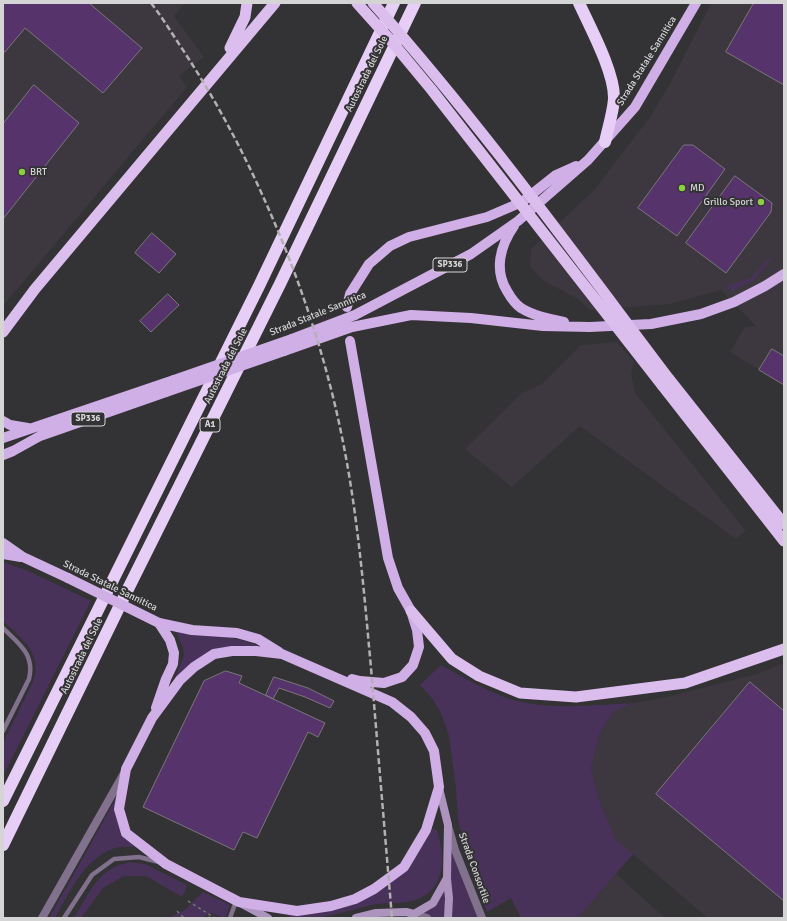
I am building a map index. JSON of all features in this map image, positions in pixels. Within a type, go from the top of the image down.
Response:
[{"type":"highway","points":[[216,71],[236,38],[245,17],[247,3]]},
{"type":"highway","points":[[3,332],[7,323],[35,289],[216,71],[275,3]]},
{"type":"highway","points":[[357,3],[431,89],[666,382],[784,524]]},
{"type":"highway","points":[[373,3],[438,79],[515,177],[784,540]]},
{"type":"highway","name":"Autostrada del Sole","points":[[3,801],[280,244],[394,3]]},
{"type":"highway","name":"Autostrada del Sole","points":[[3,845],[122,600],[280,284],[415,3]]},
{"type":"highway","points":[[579,3],[596,38],[611,80],[613,90],[614,100],[605,142]]},
{"type":"highway","points":[[411,611],[452,658],[479,676],[520,693],[576,697],[685,683],[784,650]]},
{"type":"main road","name":"Strada Statale Sannitica","points":[[3,438],[292,339],[355,314],[465,257],[518,221],[588,160],[605,142],[635,107],[696,3]]},
{"type":"main road","points":[[347,308],[350,294],[369,264],[390,246],[409,237],[487,217],[522,202],[556,176],[588,160]]},
{"type":"main road","name":"SP336","points":[[518,221],[509,233],[499,258],[501,280],[513,300],[521,308],[541,317],[590,327]]},
{"type":"main road","points":[[590,327],[651,324],[701,314],[734,302],[784,274]]},
{"type":"main road","name":"SP336","points":[[3,464],[8,453],[40,436],[352,327],[411,315],[471,318],[543,326],[590,327]]},
{"type":"main road","points":[[326,673],[360,682],[384,683],[402,677],[413,665],[419,647],[417,630],[411,611],[398,588],[388,558],[350,341]]},
{"type":"main road","points":[[3,421],[10,425],[30,429]]},
{"type":"main road","name":"Strada Statale Sannitica","points":[[3,544],[23,557],[160,623],[170,640],[174,653],[173,664],[152,718],[126,770],[119,809],[126,833],[166,864],[268,918]]},
{"type":"main road","name":"Strada Statale Sannitica","points":[[3,554],[23,557]]},
{"type":"main road","points":[[160,623],[192,630],[237,633],[258,639],[282,654]]},
{"type":"main road","name":"Strada Statale Sannitica","points":[[152,718],[180,680],[194,667],[214,654],[238,651],[256,651],[282,654],[392,702],[411,717],[424,733],[434,751],[439,787],[426,830],[404,867],[374,889],[349,901],[331,906],[297,911],[238,902]]},
{"type":"main road","points":[[439,787],[448,825],[448,918]]},
{"type":"main road","points":[[358,918],[376,913],[406,912],[417,916],[433,902],[447,878]]},
{"type":"street","points":[[42,918],[126,770]]},
{"type":"street","name":"Strada Consortile","points":[[448,825],[455,850],[482,918]]},
{"type":"street","points":[[417,916],[427,918]]},
{"type":"lane","points":[[3,628],[24,649],[31,663],[29,679],[3,731]]},
{"type":"lane","points":[[64,918],[92,875],[114,859],[139,857],[166,864]]},
{"type":"lane","points":[[230,918],[238,902]]},
{"type":"path","points":[[188,901],[215,918]]},
{"type":"path","points":[[177,911],[184,918]]},
{"type":"path","points":[[207,918],[212,916]]},
{"type":"shaded area","points":[[3,3],[185,3],[174,16],[204,57],[179,76],[187,87],[3,306]]},
{"type":"shaded area","points":[[711,3],[784,3],[784,385],[730,352],[745,327],[756,326],[721,290],[669,304],[590,310],[578,299],[544,281],[530,267],[531,249],[595,189],[650,117],[672,80]]},
{"type":"shaded area","points":[[773,257],[754,280],[732,291],[727,286],[751,278],[766,261]]},
{"type":"shaded area","points":[[617,342],[634,362],[631,373],[635,393],[746,531],[736,539],[580,426],[512,487],[465,449],[522,393],[542,384],[581,345]]},
{"type":"shaded area","points":[[3,562],[26,570],[91,601],[3,776],[3,743],[33,682],[36,672],[33,655],[29,647],[3,621]]},
{"type":"shaded area","points":[[175,630],[208,634],[260,646],[222,648],[170,690],[184,656],[183,647]]},
{"type":"shaded area","points":[[784,663],[784,918],[708,918],[616,840],[599,800],[591,768],[600,733],[614,711],[634,703],[671,696],[757,674]]},
{"type":"shaded area","points":[[441,665],[492,692],[509,699],[526,703],[580,706],[634,703],[614,711],[600,733],[591,768],[599,800],[616,840],[633,854],[578,918],[521,918],[511,898],[487,912],[476,886],[458,820],[456,789],[449,736],[441,713],[432,698],[420,685]]},
{"type":"shaded area","points":[[121,789],[117,806],[137,847],[115,848],[104,853],[95,860],[86,868],[72,887],[55,918],[49,918],[87,851]]},
{"type":"shaded area","points":[[433,829],[437,830],[442,853],[440,875],[436,884],[429,892],[420,898],[407,902],[372,905],[338,914],[319,917],[289,917],[289,913],[335,909],[410,865]]},
{"type":"shaded area","points":[[450,845],[479,918],[435,918],[422,913],[451,877]]},
{"type":"shaded area","points":[[130,862],[145,864],[187,885],[182,897],[146,876],[124,876],[103,888],[81,918],[74,918],[91,889],[102,876],[117,866]]},
{"type":"shaded area","points":[[616,874],[665,918],[578,918]]},
{"type":"shaded area","points":[[203,892],[230,905],[225,918],[211,913],[201,918],[169,918],[185,910]]},
{"type":"building","points":[[3,3],[89,3],[142,48],[103,93],[25,28],[5,52],[3,51]]},
{"type":"building","points":[[754,3],[784,3],[784,85],[726,52]]},
{"type":"building","name":"BRT","points":[[34,85],[79,123],[3,219],[3,124]]},
{"type":"building","name":"MD","points":[[684,145],[693,145],[725,169],[677,236],[638,208]]},
{"type":"building","points":[[735,176],[772,203],[771,212],[726,273],[686,243]]},
{"type":"building","points":[[152,233],[176,254],[159,273],[135,253]]},
{"type":"building","points":[[168,294],[179,305],[151,332],[140,321]]},
{"type":"building","points":[[772,349],[784,356],[784,385],[759,370]]},
{"type":"building","points":[[226,671],[242,676],[239,683],[325,723],[318,737],[308,732],[257,838],[243,832],[234,850],[143,807],[204,681]]},
{"type":"building","points":[[274,677],[308,688],[334,701],[330,708],[279,688],[273,699],[266,695]]},
{"type":"building","points":[[750,682],[784,711],[784,901],[656,794]]},
{"type":"railway","points":[[151,3],[197,71],[225,120],[263,195],[294,272],[326,368],[343,442],[357,526],[371,668],[392,918]]},
{"type":"place","name":"BRT","points":[[22,172]]},
{"type":"place","name":"MD","points":[[682,188]]},
{"type":"place","name":"Grillo Sport","points":[[761,202]]}]
